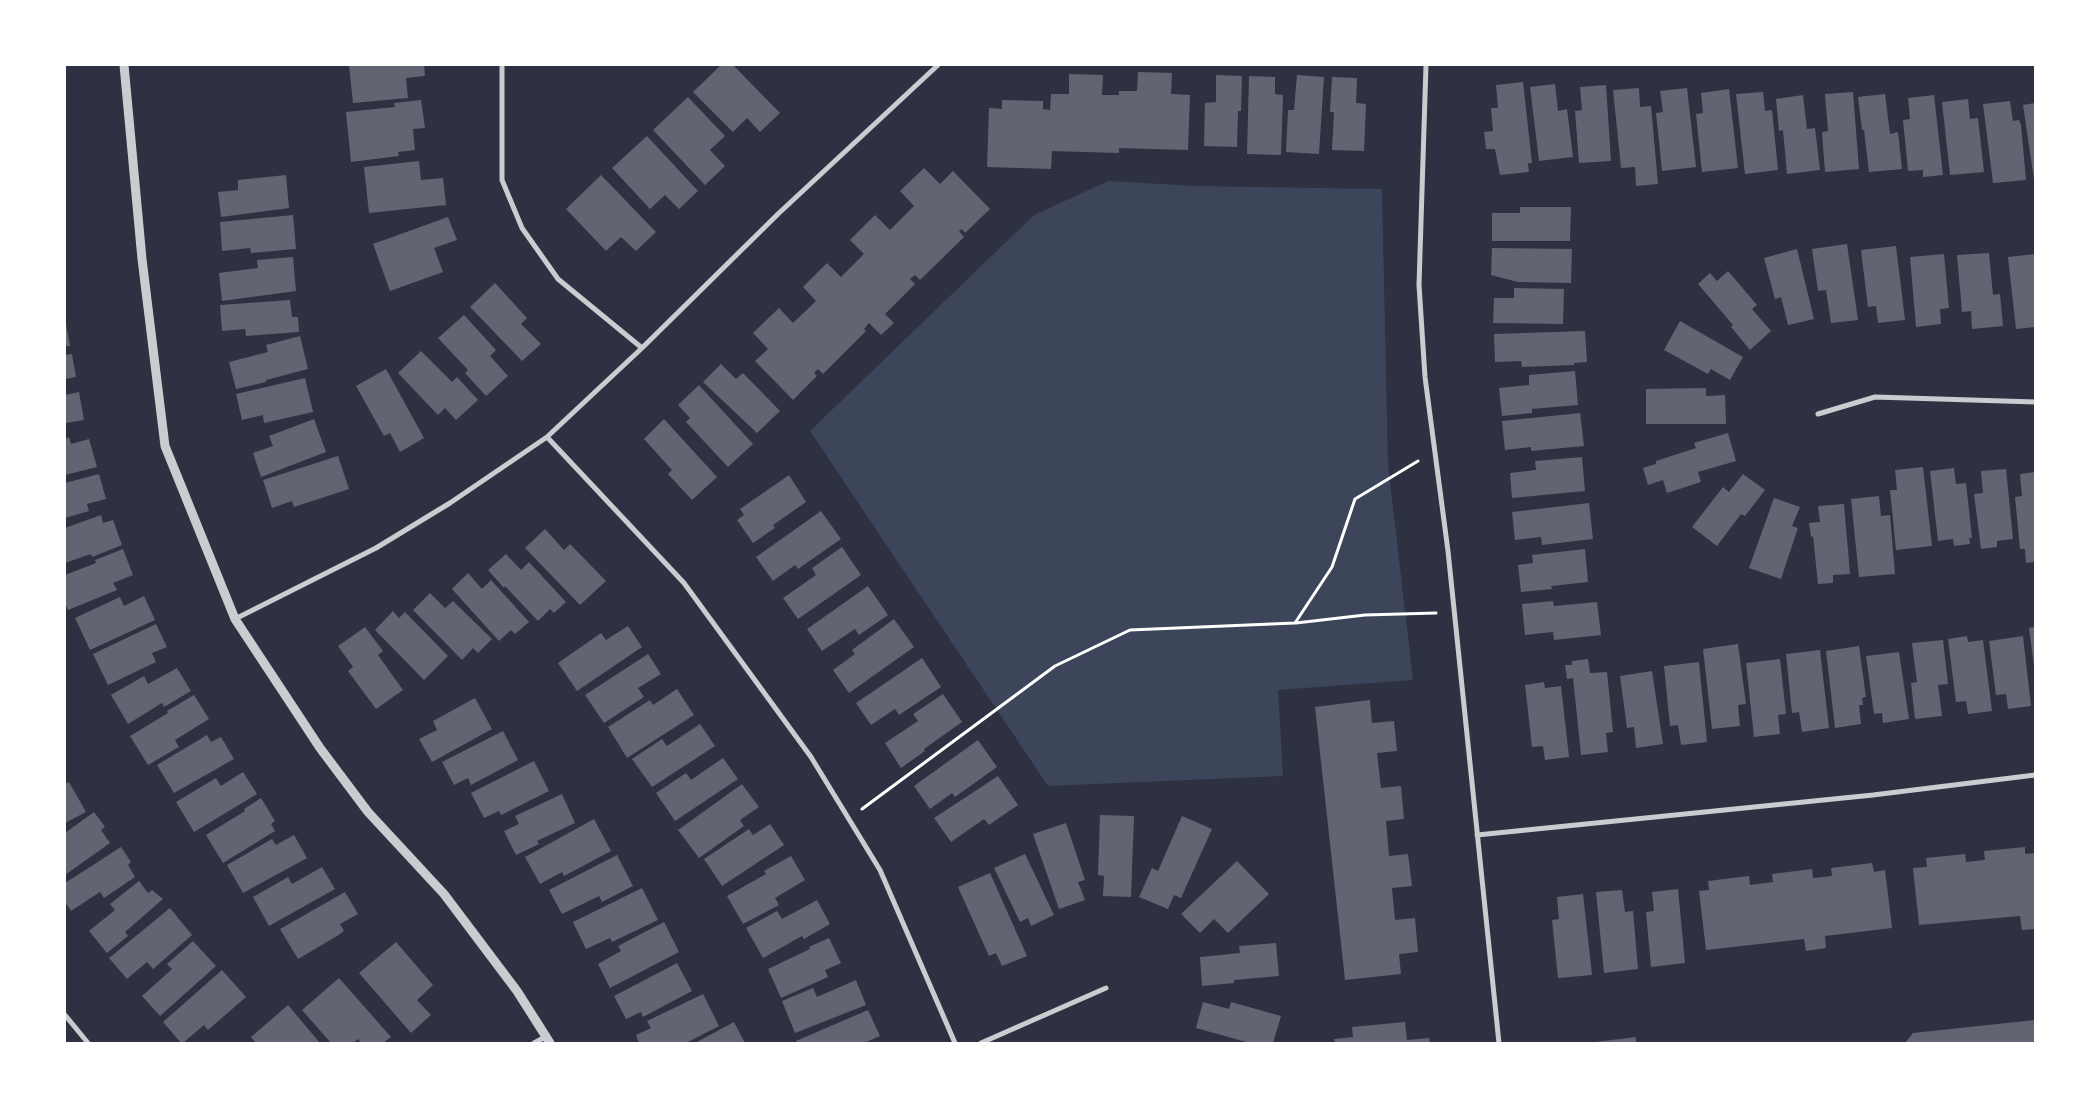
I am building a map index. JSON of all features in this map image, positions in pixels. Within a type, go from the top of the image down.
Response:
[{"type":"street","points":[[124,65],[142,259],[165,446],[235,619],[320,748],[357,798],[444,894],[517,990],[549,1039],[534,1043]]},
{"type":"street","points":[[502,65],[502,180],[522,228],[558,279],[642,348]]},
{"type":"street","points":[[235,619],[376,548],[450,503],[547,437],[642,348],[778,214],[938,65]]},
{"type":"street","points":[[1426,65],[1419,285],[1426,377],[1454,612],[1499,1043]]},
{"type":"street","points":[[1818,414],[1874,397],[2035,402]]},
{"type":"street","points":[[547,437],[684,583],[811,757],[880,870],[955,1043]]},
{"type":"street","points":[[1477,835],[1873,795],[2035,775]]},
{"type":"street","points":[[981,1043],[1106,988]]},
{"type":"street","points":[[65,1015],[88,1043]]},
{"type":"path","points":[[1295,623],[1332,567],[1355,499],[1435,451]]},
{"type":"path","points":[[850,818],[1055,666],[1130,630],[1295,623],[1365,615],[1454,612]]},
{"type":"shaded area","points":[[1108,181],[1196,186],[1382,189],[1388,464],[1413,680],[1278,690],[1283,776],[1048,786],[810,431],[1034,215]]},
{"type":"building","points":[[349,65],[424,65],[425,76],[406,78],[408,98],[353,103]]},
{"type":"building","points":[[721,65],[733,65],[780,113],[760,132],[747,118],[733,132],[693,92]]},
{"type":"building","points":[[1138,72],[1172,73],[1171,94],[1190,95],[1188,150],[1119,148],[1119,153],[1052,151],[1051,169],[987,167],[989,108],[1002,109],[1002,100],[1043,101],[1043,109],[1050,110],[1051,94],[1069,94],[1069,74],[1103,75],[1102,95],[1119,95],[1119,91],[1137,91]]},
{"type":"building","points":[[1216,75],[1242,76],[1241,111],[1238,111],[1237,147],[1204,146],[1205,103],[1216,102]]},
{"type":"building","points":[[1297,75],[1324,77],[1319,154],[1286,152],[1288,110],[1294,110]]},
{"type":"building","points":[[1249,76],[1275,77],[1275,94],[1283,95],[1281,155],[1247,154]]},
{"type":"building","points":[[1332,77],[1357,78],[1356,103],[1366,104],[1364,151],[1332,150],[1334,112],[1330,112]]},
{"type":"building","points":[[1523,82],[1532,163],[1528,163],[1529,172],[1500,175],[1495,149],[1486,149],[1484,132],[1493,131],[1491,108],[1498,108],[1496,85]]},
{"type":"building","points":[[1555,84],[1558,111],[1567,109],[1573,157],[1539,161],[1530,87]]},
{"type":"building","points":[[1606,85],[1611,161],[1579,163],[1575,111],[1582,110],[1580,87]]},
{"type":"building","points":[[1639,88],[1640,107],[1651,106],[1658,184],[1636,186],[1635,167],[1621,168],[1613,90]]},
{"type":"building","points":[[1687,88],[1696,167],[1662,171],[1656,113],[1663,112],[1660,91]]},
{"type":"building","points":[[1729,89],[1738,168],[1702,172],[1696,114],[1703,113],[1701,93]]},
{"type":"building","points":[[1763,92],[1765,111],[1772,110],[1778,170],[1745,174],[1736,94]]},
{"type":"building","points":[[1853,92],[1859,169],[1825,172],[1822,132],[1828,131],[1825,94]]},
{"type":"building","points":[[1885,94],[1890,134],[1898,132],[1902,169],[1869,172],[1858,97]]},
{"type":"building","points":[[1803,95],[1807,129],[1815,128],[1820,170],[1787,174],[1783,130],[1779,131],[1776,99]]},
{"type":"building","points":[[1934,95],[1943,175],[1923,177],[1923,170],[1908,171],[1903,120],[1910,119],[1908,98]]},
{"type":"building","points":[[688,97],[725,136],[710,150],[725,166],[705,185],[653,130]]},
{"type":"building","points":[[1968,99],[1970,119],[1978,118],[1984,172],[1950,175],[1942,102]]},
{"type":"building","points":[[421,100],[425,128],[413,129],[415,150],[398,152],[399,156],[351,162],[346,112],[395,107],[394,103]]},
{"type":"building","points":[[2010,101],[2013,121],[2019,120],[2021,125],[2026,180],[1993,183],[1983,104]]},
{"type":"building","points":[[2035,103],[2035,180],[2034,180],[2023,105]]},
{"type":"building","points":[[647,136],[698,191],[679,209],[665,195],[650,209],[612,168]]},
{"type":"building","points":[[419,161],[421,180],[443,178],[446,205],[369,213],[364,167]]},
{"type":"building","points":[[924,168],[940,184],[953,171],[990,209],[965,233],[962,229],[959,231],[964,237],[920,280],[915,275],[910,279],[915,284],[885,314],[894,323],[881,335],[869,323],[864,329],[866,331],[823,374],[818,369],[814,373],[817,376],[793,400],[755,361],[768,349],[753,333],[779,308],[793,323],[816,301],[803,287],[827,263],[841,277],[864,254],[850,240],[875,215],[890,230],[914,206],[900,191]]},
{"type":"building","points":[[286,175],[289,208],[221,217],[218,192],[238,190],[238,180]]},
{"type":"building","points":[[601,175],[656,232],[636,251],[621,237],[606,251],[566,209]]},
{"type":"building","points":[[1520,207],[1571,207],[1570,241],[1492,241],[1492,213],[1520,213]]},
{"type":"building","points":[[293,215],[296,249],[251,253],[250,248],[222,251],[220,222]]},
{"type":"building","points":[[448,217],[457,240],[434,248],[443,272],[390,291],[373,244]]},
{"type":"building","points":[[1847,244],[1858,320],[1831,323],[1826,290],[1818,291],[1812,249]]},
{"type":"building","points":[[1896,246],[1905,320],[1878,323],[1876,306],[1868,307],[1861,250]]},
{"type":"building","points":[[1492,248],[1572,249],[1571,283],[1518,282],[1491,275]]},
{"type":"building","points":[[1797,249],[1814,319],[1788,325],[1781,297],[1775,299],[1764,258]]},
{"type":"building","points":[[1989,253],[1993,295],[2000,294],[2003,326],[1972,329],[1971,311],[1962,312],[1957,255]]},
{"type":"building","points":[[1944,254],[1949,308],[1940,309],[1941,324],[1916,327],[1910,257]]},
{"type":"building","points":[[2035,254],[2035,327],[2016,329],[2008,257]]},
{"type":"building","points":[[293,257],[296,291],[222,301],[219,273],[258,268],[257,260]]},
{"type":"building","points":[[1728,271],[1757,305],[1752,309],[1771,331],[1750,350],[1731,327],[1733,325],[1698,284],[1710,273],[1717,281]]},
{"type":"building","points":[[495,283],[527,318],[521,324],[541,344],[522,361],[470,307]]},
{"type":"building","points":[[1514,288],[1564,289],[1563,324],[1493,323],[1494,298],[1514,298]]},
{"type":"building","points":[[290,300],[292,317],[298,317],[299,332],[246,336],[245,329],[222,331],[220,305]]},
{"type":"building","points":[[464,315],[496,350],[490,356],[508,376],[486,396],[465,373],[468,370],[438,338]]},
{"type":"building","points":[[65,319],[70,346],[65,346]]},
{"type":"building","points":[[1680,321],[1743,357],[1730,380],[1711,369],[1708,374],[1664,350]]},
{"type":"building","points":[[1585,331],[1587,362],[1574,363],[1574,365],[1522,367],[1521,361],[1495,362],[1494,334]]},
{"type":"building","points":[[300,336],[308,369],[236,389],[229,362],[268,352],[266,345]]},
{"type":"building","points":[[421,351],[452,382],[457,377],[478,400],[456,420],[445,408],[438,415],[398,373]]},
{"type":"building","points":[[72,354],[76,377],[65,379],[65,355]]},
{"type":"building","points":[[721,364],[736,379],[743,373],[780,411],[757,433],[703,382]]},
{"type":"building","points":[[386,369],[424,438],[400,452],[390,433],[384,436],[356,386]]},
{"type":"building","points":[[1575,371],[1578,405],[1532,409],[1532,413],[1502,416],[1499,388],[1529,385],[1529,375]]},
{"type":"building","points":[[305,378],[313,412],[264,423],[263,415],[242,420],[236,394]]},
{"type":"building","points":[[699,385],[753,444],[728,467],[686,422],[690,418],[678,405]]},
{"type":"building","points":[[1706,388],[1706,396],[1725,395],[1726,424],[1646,424],[1646,389]]},
{"type":"building","points":[[79,392],[84,420],[65,423],[65,395]]},
{"type":"building","points":[[1580,413],[1584,446],[1531,451],[1531,447],[1505,450],[1502,421]]},
{"type":"building","points":[[314,419],[326,452],[261,477],[253,453],[273,446],[269,436]]},
{"type":"building","points":[[664,419],[717,477],[692,500],[668,474],[672,470],[644,439]]},
{"type":"building","points":[[1728,433],[1736,461],[1698,472],[1701,482],[1667,493],[1663,480],[1648,485],[1643,468],[1656,464],[1656,461],[1696,448],[1694,443]]},
{"type":"building","points":[[69,437],[71,444],[89,439],[97,467],[65,475],[65,439]]},
{"type":"building","points":[[338,456],[349,489],[294,507],[292,501],[272,508],[263,480]]},
{"type":"building","points":[[1582,457],[1585,491],[1512,498],[1510,473],[1536,470],[1535,461]]},
{"type":"building","points":[[1923,467],[1932,546],[1896,550],[1890,490],[1897,490],[1895,470]]},
{"type":"building","points":[[1954,468],[1956,484],[1966,483],[1972,538],[1969,538],[1970,544],[1954,546],[1953,539],[1938,541],[1930,471]]},
{"type":"building","points":[[2006,469],[2013,539],[1997,541],[1997,547],[1981,549],[1974,494],[1983,493],[1981,471]]},
{"type":"building","points":[[2035,472],[2035,562],[2026,563],[2025,549],[2020,549],[2015,497],[2022,496],[2020,474]]},
{"type":"building","points":[[99,474],[106,499],[87,504],[89,511],[65,518],[65,483]]},
{"type":"building","points":[[1743,474],[1765,490],[1745,516],[1741,514],[1717,546],[1692,527],[1723,487],[1729,492]]},
{"type":"building","points":[[789,475],[806,502],[773,525],[775,528],[753,543],[737,520],[744,515],[740,509]]},
{"type":"building","points":[[1879,496],[1881,516],[1890,515],[1895,574],[1859,577],[1851,499]]},
{"type":"building","points":[[1774,498],[1800,507],[1792,526],[1798,528],[1781,579],[1749,568]]},
{"type":"building","points":[[1589,503],[1593,539],[1542,545],[1541,537],[1515,540],[1512,512]]},
{"type":"building","points":[[1844,504],[1850,574],[1833,575],[1833,583],[1818,584],[1813,536],[1811,537],[1809,523],[1820,522],[1818,506]]},
{"type":"building","points":[[821,511],[841,539],[798,569],[795,565],[773,581],[756,557]]},
{"type":"building","points":[[101,515],[103,523],[113,520],[122,545],[92,557],[91,554],[65,563],[65,528]]},
{"type":"building","points":[[545,529],[564,550],[570,544],[606,581],[580,605],[525,548]]},
{"type":"building","points":[[842,547],[861,575],[798,619],[783,598],[816,575],[812,568]]},
{"type":"building","points":[[123,549],[133,575],[113,583],[117,590],[68,610],[65,603],[65,575],[96,563],[95,560]]},
{"type":"building","points":[[1585,549],[1588,582],[1551,586],[1552,589],[1521,592],[1518,565],[1533,563],[1532,555]]},
{"type":"building","points":[[506,554],[521,570],[529,562],[566,602],[554,613],[550,609],[538,621],[488,570]]},
{"type":"building","points":[[468,573],[482,589],[491,580],[529,622],[515,634],[511,630],[499,641],[452,589]]},
{"type":"building","points":[[868,586],[888,615],[859,635],[855,629],[822,651],[807,629]]},
{"type":"building","points":[[430,593],[445,608],[453,601],[492,639],[478,653],[473,648],[462,660],[413,610]]},
{"type":"building","points":[[144,596],[155,620],[90,650],[75,618],[120,597],[124,606]]},
{"type":"building","points":[[1553,601],[1554,606],[1597,602],[1601,635],[1554,640],[1553,632],[1525,635],[1522,604]]},
{"type":"building","points":[[393,611],[399,618],[405,612],[448,656],[424,680],[375,630]]},
{"type":"building","points":[[894,619],[914,647],[849,693],[833,670],[855,654],[852,650]]},
{"type":"building","points":[[156,624],[167,647],[152,653],[156,662],[108,685],[93,654]]},
{"type":"building","points":[[628,626],[642,647],[577,691],[558,663],[601,633],[606,640]]},
{"type":"building","points":[[365,627],[383,651],[378,655],[403,690],[376,709],[348,671],[353,667],[338,646]]},
{"type":"building","points":[[2035,627],[2035,666],[2034,666],[2029,628]]},
{"type":"building","points":[[1967,636],[1968,642],[1983,640],[1992,711],[1968,714],[1966,701],[1956,702],[1948,639]]},
{"type":"building","points":[[2023,636],[2031,706],[2008,709],[2006,694],[1996,695],[1989,641]]},
{"type":"building","points":[[1943,640],[1948,684],[1938,685],[1942,716],[1915,719],[1911,683],[1917,682],[1912,643]]},
{"type":"building","points":[[1738,644],[1746,704],[1738,705],[1740,726],[1712,729],[1703,649]]},
{"type":"building","points":[[1859,646],[1866,697],[1862,698],[1863,705],[1859,705],[1861,724],[1835,728],[1826,651]]},
{"type":"building","points":[[1820,650],[1829,728],[1802,732],[1799,712],[1792,713],[1786,654]]},
{"type":"building","points":[[1899,652],[1909,719],[1883,723],[1882,713],[1874,714],[1866,656]]},
{"type":"building","points":[[648,654],[661,674],[638,688],[644,697],[604,723],[585,695]]},
{"type":"building","points":[[922,658],[941,687],[899,715],[895,709],[871,725],[856,703]]},
{"type":"building","points":[[1588,659],[1590,673],[1607,672],[1613,732],[1606,733],[1608,752],[1581,755],[1573,678],[1567,679],[1565,665],[1572,665],[1572,661]]},
{"type":"building","points":[[1780,659],[1786,714],[1778,715],[1780,734],[1754,737],[1746,663]]},
{"type":"building","points":[[1699,662],[1707,742],[1681,745],[1678,725],[1670,726],[1664,666]]},
{"type":"building","points":[[177,668],[191,691],[164,707],[162,703],[128,724],[111,695],[144,676],[148,684]]},
{"type":"building","points":[[1652,671],[1663,744],[1636,748],[1634,727],[1627,728],[1620,676]]},
{"type":"building","points":[[1544,682],[1545,688],[1561,686],[1569,757],[1545,760],[1543,746],[1532,747],[1525,685]]},
{"type":"building","points":[[677,689],[694,715],[627,758],[608,727],[650,700],[653,705]]},
{"type":"building","points":[[943,694],[962,722],[901,768],[885,743],[918,721],[913,714]]},
{"type":"building","points":[[194,695],[209,719],[175,740],[179,747],[148,765],[130,736]]},
{"type":"building","points":[[475,698],[492,729],[432,762],[419,739],[437,730],[433,721]]},
{"type":"building","points":[[1370,700],[1372,723],[1394,721],[1397,751],[1377,753],[1381,788],[1401,786],[1404,819],[1386,821],[1389,856],[1408,854],[1412,886],[1392,888],[1395,920],[1415,918],[1418,952],[1399,954],[1401,974],[1345,980],[1315,707]]},
{"type":"building","points":[[700,724],[715,746],[652,787],[632,759],[662,739],[667,746]]},
{"type":"building","points":[[503,731],[518,760],[471,785],[468,778],[454,785],[442,762]]},
{"type":"building","points":[[207,735],[211,742],[221,737],[234,759],[174,793],[157,765]]},
{"type":"building","points":[[978,740],[997,767],[955,797],[952,793],[930,809],[914,786]]},
{"type":"building","points":[[723,758],[738,779],[675,821],[656,793],[686,773],[691,780]]},
{"type":"building","points":[[534,761],[549,791],[501,815],[499,811],[484,818],[471,793]]},
{"type":"building","points":[[243,772],[257,794],[194,832],[176,802],[216,778],[221,786]]},
{"type":"building","points":[[998,776],[1018,805],[989,825],[984,819],[951,842],[934,818]]},
{"type":"building","points":[[69,782],[86,812],[65,823],[65,784]]},
{"type":"building","points":[[742,784],[759,807],[740,820],[744,826],[699,858],[678,830]]},
{"type":"building","points":[[562,794],[575,823],[537,841],[539,844],[516,855],[504,831],[519,824],[515,816]]},
{"type":"building","points":[[261,798],[275,821],[271,824],[275,831],[223,863],[206,835],[245,811],[244,809]]},
{"type":"building","points":[[94,812],[105,827],[101,830],[110,843],[65,875],[65,833]]},
{"type":"building","points":[[1100,815],[1134,816],[1131,897],[1103,896],[1104,876],[1098,875]]},
{"type":"building","points":[[1182,816],[1212,829],[1181,898],[1174,895],[1168,909],[1139,897],[1152,868],[1158,871]]},
{"type":"building","points":[[594,819],[611,851],[564,876],[562,872],[540,884],[525,857]]},
{"type":"building","points":[[1066,823],[1085,880],[1078,882],[1085,900],[1059,909],[1033,834]]},
{"type":"building","points":[[770,824],[784,845],[722,886],[704,859],[749,829],[753,835]]},
{"type":"building","points":[[294,835],[307,858],[243,893],[227,865],[272,839],[276,845]]},
{"type":"building","points":[[121,847],[131,862],[128,865],[135,877],[104,898],[100,892],[71,911],[65,902],[65,883]]},
{"type":"building","points":[[2025,847],[2025,854],[2035,853],[2035,929],[2022,930],[2020,916],[1919,925],[1913,868],[1927,867],[1926,858],[1965,854],[1966,862],[1985,860],[1984,851]]},
{"type":"building","points":[[1025,854],[1054,915],[1031,926],[1028,918],[1020,922],[994,868]]},
{"type":"building","points":[[617,855],[633,886],[602,902],[599,896],[562,914],[549,890]]},
{"type":"building","points":[[791,856],[805,880],[775,898],[779,905],[743,924],[727,896],[766,874],[764,871]]},
{"type":"building","points":[[1237,861],[1269,894],[1228,933],[1214,919],[1200,933],[1181,914]]},
{"type":"building","points":[[1872,863],[1874,872],[1885,870],[1892,928],[1825,936],[1826,948],[1806,951],[1804,939],[1706,950],[1699,891],[1709,890],[1708,881],[1749,876],[1750,885],[1773,882],[1772,874],[1812,869],[1813,878],[1832,876],[1831,868]]},
{"type":"building","points":[[322,867],[335,889],[269,926],[253,897],[288,877],[292,884]]},
{"type":"building","points":[[990,873],[1027,956],[1002,966],[996,953],[989,956],[958,887]]},
{"type":"building","points":[[139,881],[148,893],[152,890],[163,899],[125,932],[128,936],[107,953],[89,931],[115,910],[110,904]]},
{"type":"building","points":[[642,888],[658,920],[612,942],[610,938],[586,949],[573,922]]},
{"type":"building","points":[[1678,889],[1685,963],[1651,967],[1646,912],[1654,911],[1652,892]]},
{"type":"building","points":[[1622,890],[1625,912],[1633,911],[1638,969],[1604,973],[1596,892]]},
{"type":"building","points":[[345,892],[358,914],[340,924],[344,931],[298,959],[280,929]]},
{"type":"building","points":[[1583,894],[1592,975],[1558,978],[1552,920],[1559,919],[1557,897]]},
{"type":"building","points":[[817,900],[830,924],[804,939],[802,936],[763,958],[746,928],[777,911],[782,919]]},
{"type":"building","points":[[170,908],[192,935],[153,969],[147,962],[127,979],[109,958]]},
{"type":"building","points":[[664,922],[679,952],[610,988],[598,964],[621,951],[618,946]]},
{"type":"building","points":[[829,938],[841,963],[825,970],[828,977],[781,998],[768,969]]},
{"type":"building","points":[[193,941],[216,966],[160,1016],[142,996],[172,969],[167,964]]},
{"type":"building","points":[[396,942],[433,985],[417,1000],[431,1015],[411,1033],[359,973]]},
{"type":"building","points":[[1276,943],[1279,976],[1234,980],[1234,983],[1202,986],[1200,957],[1240,953],[1239,946]]},
{"type":"building","points":[[677,963],[692,991],[643,1017],[641,1012],[626,1019],[614,996]]},
{"type":"building","points":[[222,970],[246,997],[208,1030],[204,1025],[181,1043],[163,1022]]},
{"type":"building","points":[[339,978],[391,1037],[383,1043],[361,1043],[358,1039],[353,1043],[331,1043],[302,1010]]},
{"type":"building","points":[[856,980],[866,1005],[795,1033],[782,1001],[813,988],[817,997]]},
{"type":"building","points":[[703,994],[719,1026],[686,1043],[639,1043],[636,1035],[651,1028],[647,1021]]},
{"type":"building","points":[[1203,1002],[1229,1009],[1231,1002],[1281,1016],[1273,1043],[1250,1043],[1196,1028]]},
{"type":"building","points":[[288,1005],[320,1043],[256,1043],[251,1037]]},
{"type":"building","points":[[868,1010],[880,1036],[864,1043],[796,1043],[796,1041]]},
{"type":"building","points":[[2035,1020],[2035,1043],[1905,1043],[1913,1033]]},
{"type":"building","points":[[734,1022],[745,1043],[695,1043]]},
{"type":"building","points":[[1405,1022],[1407,1040],[1429,1038],[1430,1043],[1335,1043],[1334,1039],[1353,1037],[1352,1027]]},
{"type":"building","points":[[1636,1037],[1636,1043],[1595,1043],[1595,1042]]}]
